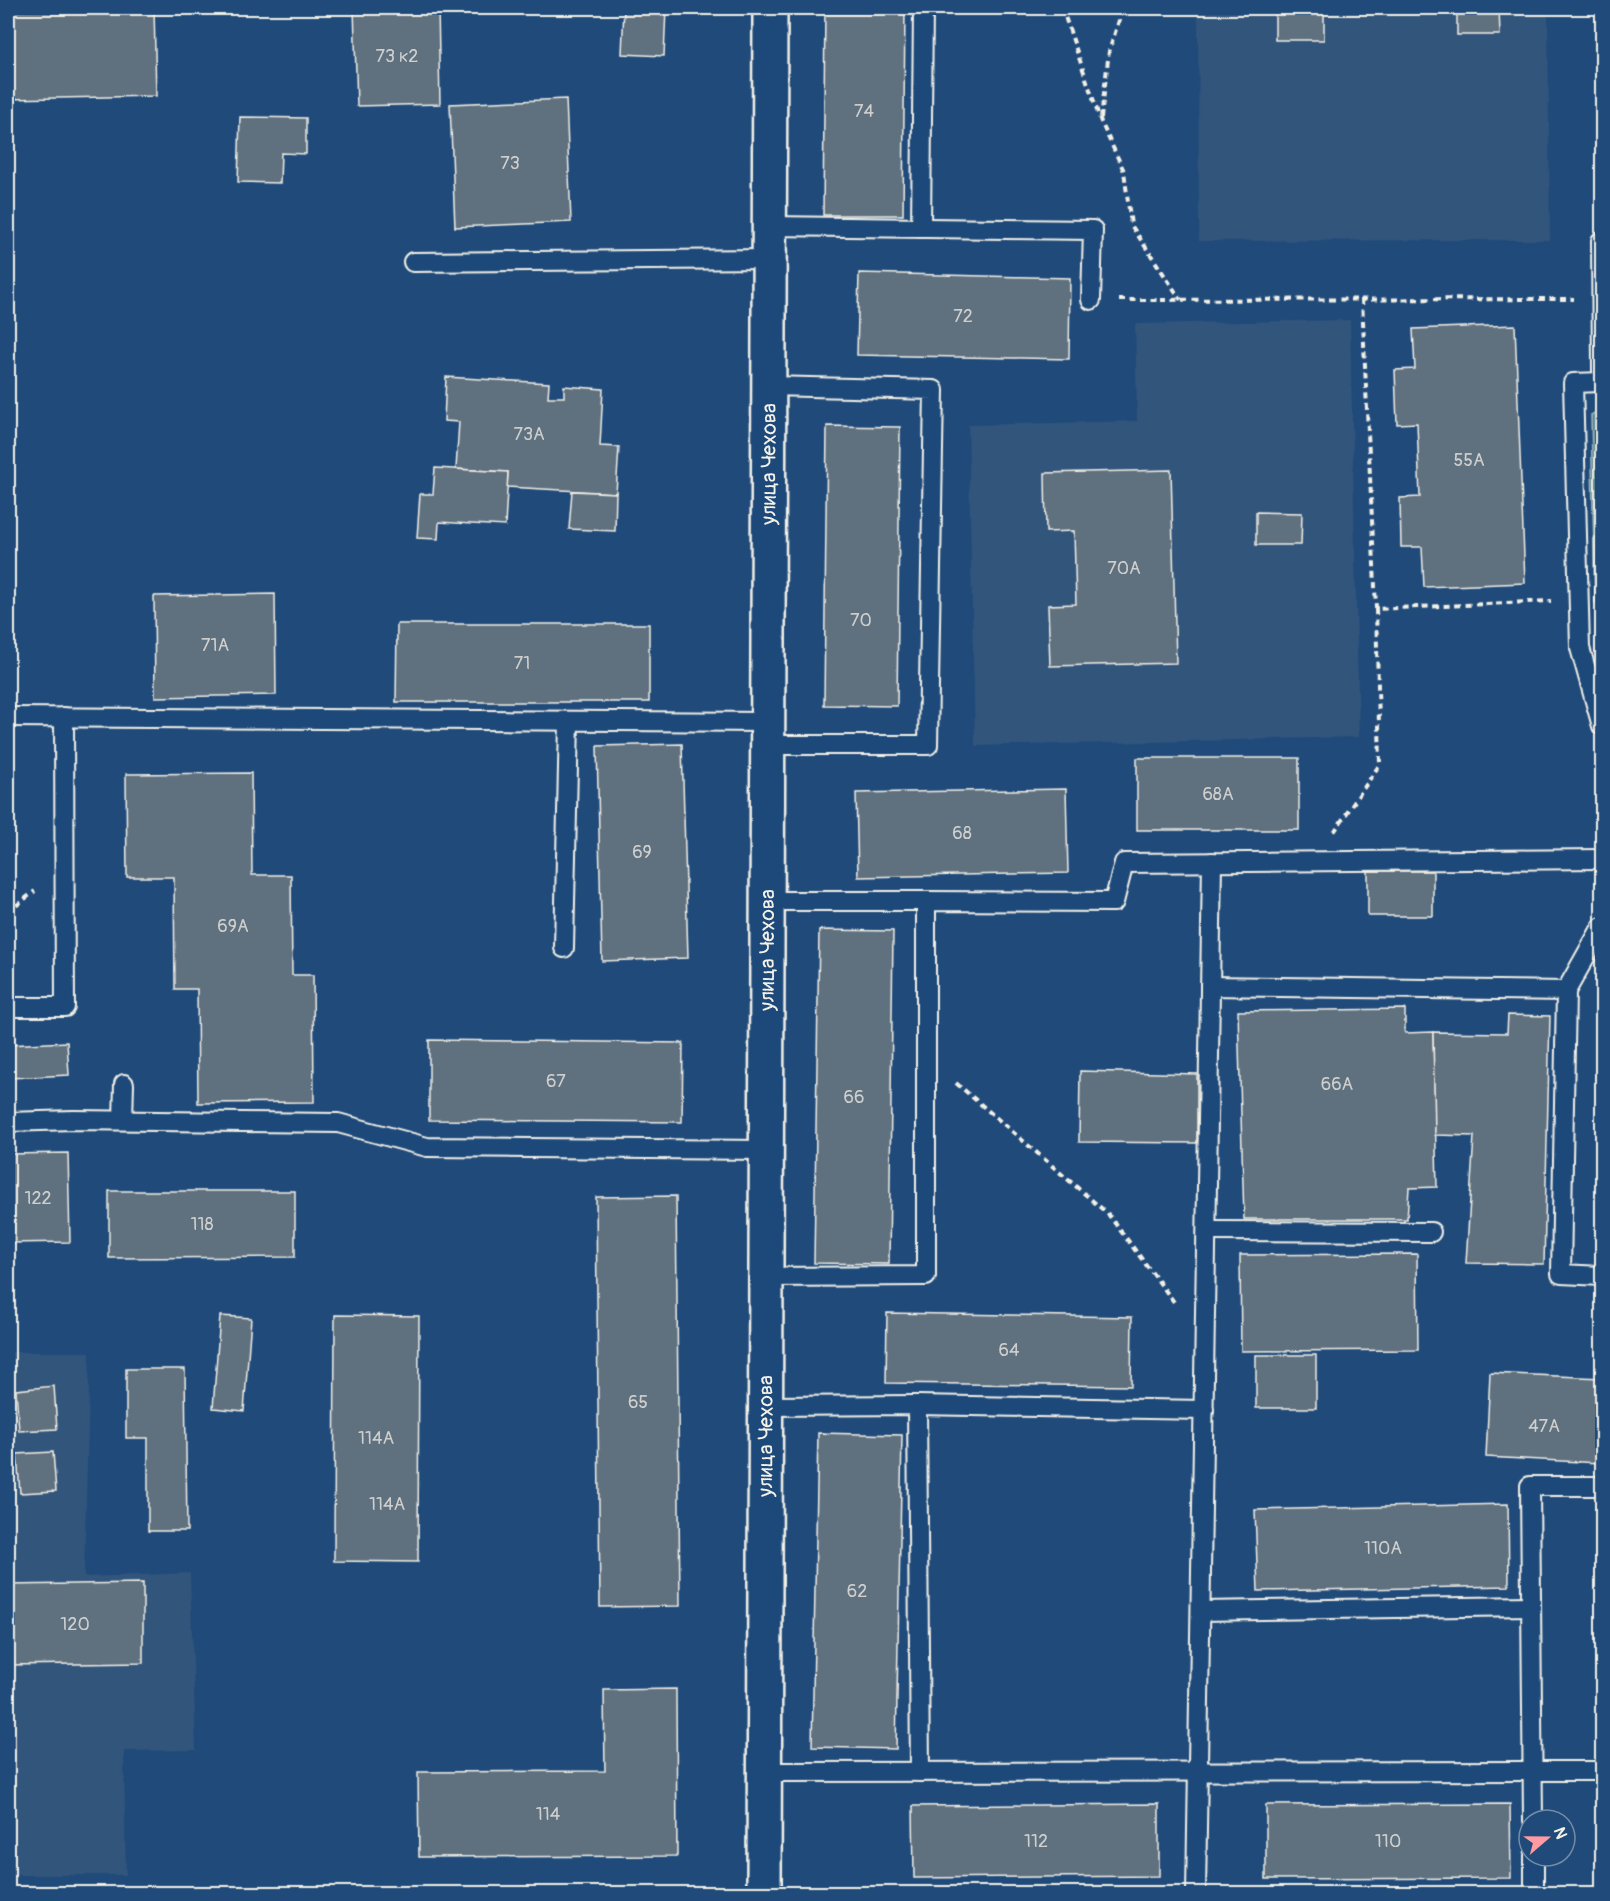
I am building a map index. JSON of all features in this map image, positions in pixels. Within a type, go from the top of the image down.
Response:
[{"type":"street","name":"улица Чехова","points":[[764,1893],[770,8]]},
{"type":"lane","points":[[921,228],[923,8]]},
{"type":"lane","points":[[769,226],[1093,230],[1091,300]]},
{"type":"lane","points":[[1602,242],[1602,371]]},
{"type":"lane","points":[[413,262],[770,260]]},
{"type":"lane","points":[[1602,382],[1573,383],[1580,648],[1602,726]]},
{"type":"lane","points":[[8,717],[569,721],[928,745],[934,390],[769,386]]},
{"type":"lane","points":[[8,1007],[65,1007],[64,717]]},
{"type":"lane","points":[[564,948],[569,721]]},
{"type":"lane","points":[[767,901],[1114,902],[1124,863],[1602,859]]},
{"type":"lane","points":[[1196,1893],[1212,862]]},
{"type":"lane","points":[[766,1277],[926,1275],[926,901]]},
{"type":"lane","points":[[1602,927],[1566,991],[1561,1274],[1602,1276]]},
{"type":"lane","points":[[1210,986],[1566,991]]},
{"type":"lane","points":[[123,1084],[123,1120]]},
{"type":"lane","points":[[8,1122],[123,1120],[338,1123],[427,1147],[766,1150]]},
{"type":"lane","points":[[1207,1231],[1431,1232]]},
{"type":"lane","points":[[766,1406],[917,1405],[1204,1410]]},
{"type":"lane","points":[[917,1405],[920,1772]]},
{"type":"lane","points":[[1533,1808],[1530,1486],[1602,1486]]},
{"type":"lane","points":[[1201,1611],[1531,1606]]},
{"type":"lane","points":[[764,1772],[1602,1772]]},
{"type":"lane","points":[[1533,1868],[1534,1893]]},
{"type":"path","points":[[1062,8],[1101,122],[1124,171],[1131,225],[1181,300]]},
{"type":"path","points":[[1101,122],[1109,51],[1123,8]]},
{"type":"path","points":[[1314,861],[1380,764],[1376,609],[1362,299]]},
{"type":"path","points":[[1091,300],[1601,299]]},
{"type":"path","points":[[1376,609],[1579,600]]},
{"type":"path","points":[[926,1057],[1108,1214],[1205,1343]]},
{"type":"shaded area","points":[[1198,8],[1548,8],[1550,240],[1199,241]]},
{"type":"shaded area","points":[[1350,320],[1359,737],[975,746],[968,425],[1137,421],[1135,324]]},
{"type":"shaded area","points":[[8,1352],[90,1352],[84,1577],[190,1573],[196,1750],[124,1751],[126,1875],[8,1875]]},
{"type":"green space","points":[[1602,409],[1602,611],[1595,602],[1591,415]]},
{"type":"building","points":[[154,8],[156,96],[8,99],[8,11]]},
{"type":"building","points":[[354,8],[438,8],[440,104],[357,106]]},
{"type":"building","points":[[624,8],[666,8],[664,56],[622,54]]},
{"type":"building","points":[[825,8],[905,8],[903,215],[823,215]]},
{"type":"building","points":[[1275,8],[1324,8],[1324,40],[1275,40]]},
{"type":"building","points":[[1457,8],[1499,8],[1500,35],[1457,35]]},
{"type":"building","points":[[566,99],[571,222],[455,227],[450,104]]},
{"type":"building","points":[[240,117],[306,118],[306,154],[281,153],[280,183],[238,182]]},
{"type":"building","points":[[859,273],[1070,278],[1069,359],[857,355]]},
{"type":"building","points":[[1515,325],[1525,583],[1424,587],[1422,547],[1401,547],[1400,498],[1420,497],[1417,423],[1397,424],[1395,370],[1415,369],[1413,329]]},
{"type":"building","points":[[446,377],[549,383],[548,397],[564,397],[564,386],[603,389],[600,446],[619,447],[616,493],[507,487],[508,472],[456,469],[459,422],[444,421]]},
{"type":"building","points":[[827,426],[900,427],[897,706],[824,705]]},
{"type":"building","points":[[435,468],[508,472],[505,526],[439,522],[438,539],[417,538],[420,494],[433,494]]},
{"type":"building","points":[[1171,470],[1176,663],[1050,666],[1048,605],[1076,604],[1074,531],[1046,532],[1045,473]]},
{"type":"building","points":[[572,491],[616,493],[615,531],[569,529]]},
{"type":"building","points":[[1256,512],[1302,513],[1301,545],[1256,545]]},
{"type":"building","points":[[275,594],[276,695],[155,697],[154,596]]},
{"type":"building","points":[[397,624],[649,624],[649,702],[396,702]]},
{"type":"building","points":[[682,744],[688,958],[602,961],[597,746]]},
{"type":"building","points":[[1137,758],[1299,758],[1299,830],[1137,830]]},
{"type":"building","points":[[251,773],[252,875],[291,875],[292,975],[313,975],[314,1102],[198,1103],[197,989],[175,989],[174,877],[127,877],[126,774]]},
{"type":"building","points":[[1066,789],[1068,873],[858,877],[856,793]]},
{"type":"building","points":[[1368,871],[1433,871],[1433,916],[1368,916]]},
{"type":"building","points":[[819,930],[893,931],[889,1264],[814,1263]]},
{"type":"building","points":[[1405,1009],[1405,1033],[1433,1032],[1437,1187],[1409,1188],[1407,1219],[1244,1219],[1238,1011]]},
{"type":"building","points":[[1508,1015],[1550,1016],[1544,1264],[1466,1263],[1474,1136],[1435,1135],[1433,1032],[1507,1033]]},
{"type":"building","points":[[429,1040],[683,1043],[682,1122],[429,1120]]},
{"type":"building","points":[[67,1042],[69,1075],[9,1078],[8,1045]]},
{"type":"building","points":[[1080,1071],[1197,1074],[1197,1143],[1079,1142]]},
{"type":"building","points":[[68,1153],[70,1242],[8,1243],[8,1154]]},
{"type":"building","points":[[109,1191],[295,1191],[295,1257],[109,1258]]},
{"type":"building","points":[[676,1196],[680,1606],[600,1607],[596,1197]]},
{"type":"building","points":[[1417,1254],[1418,1350],[1241,1351],[1240,1255]]},
{"type":"building","points":[[887,1313],[1132,1317],[1131,1386],[886,1383]]},
{"type":"building","points":[[335,1315],[419,1316],[418,1562],[334,1561]]},
{"type":"building","points":[[220,1316],[251,1318],[244,1411],[213,1408]]},
{"type":"building","points":[[1256,1355],[1316,1355],[1316,1408],[1256,1408]]},
{"type":"building","points":[[126,1369],[185,1369],[187,1531],[148,1531],[148,1438],[126,1438]]},
{"type":"building","points":[[1490,1373],[1602,1378],[1600,1463],[1486,1457]]},
{"type":"building","points":[[54,1386],[57,1429],[19,1431],[16,1390]]},
{"type":"building","points":[[818,1433],[902,1435],[896,1749],[812,1747]]},
{"type":"building","points":[[53,1452],[56,1491],[20,1493],[17,1454]]},
{"type":"building","points":[[1508,1504],[1509,1586],[1258,1591],[1255,1510]]},
{"type":"building","points":[[1596,1506],[1602,1506],[1602,1620],[1601,1620]]},
{"type":"building","points":[[143,1583],[143,1663],[8,1665],[8,1585]]},
{"type":"building","points":[[676,1689],[677,1856],[419,1857],[418,1772],[605,1771],[604,1690]]},
{"type":"building","points":[[1159,1804],[1159,1876],[914,1878],[913,1806]]},
{"type":"building","points":[[1510,1804],[1511,1878],[1266,1879],[1266,1805]]}]
